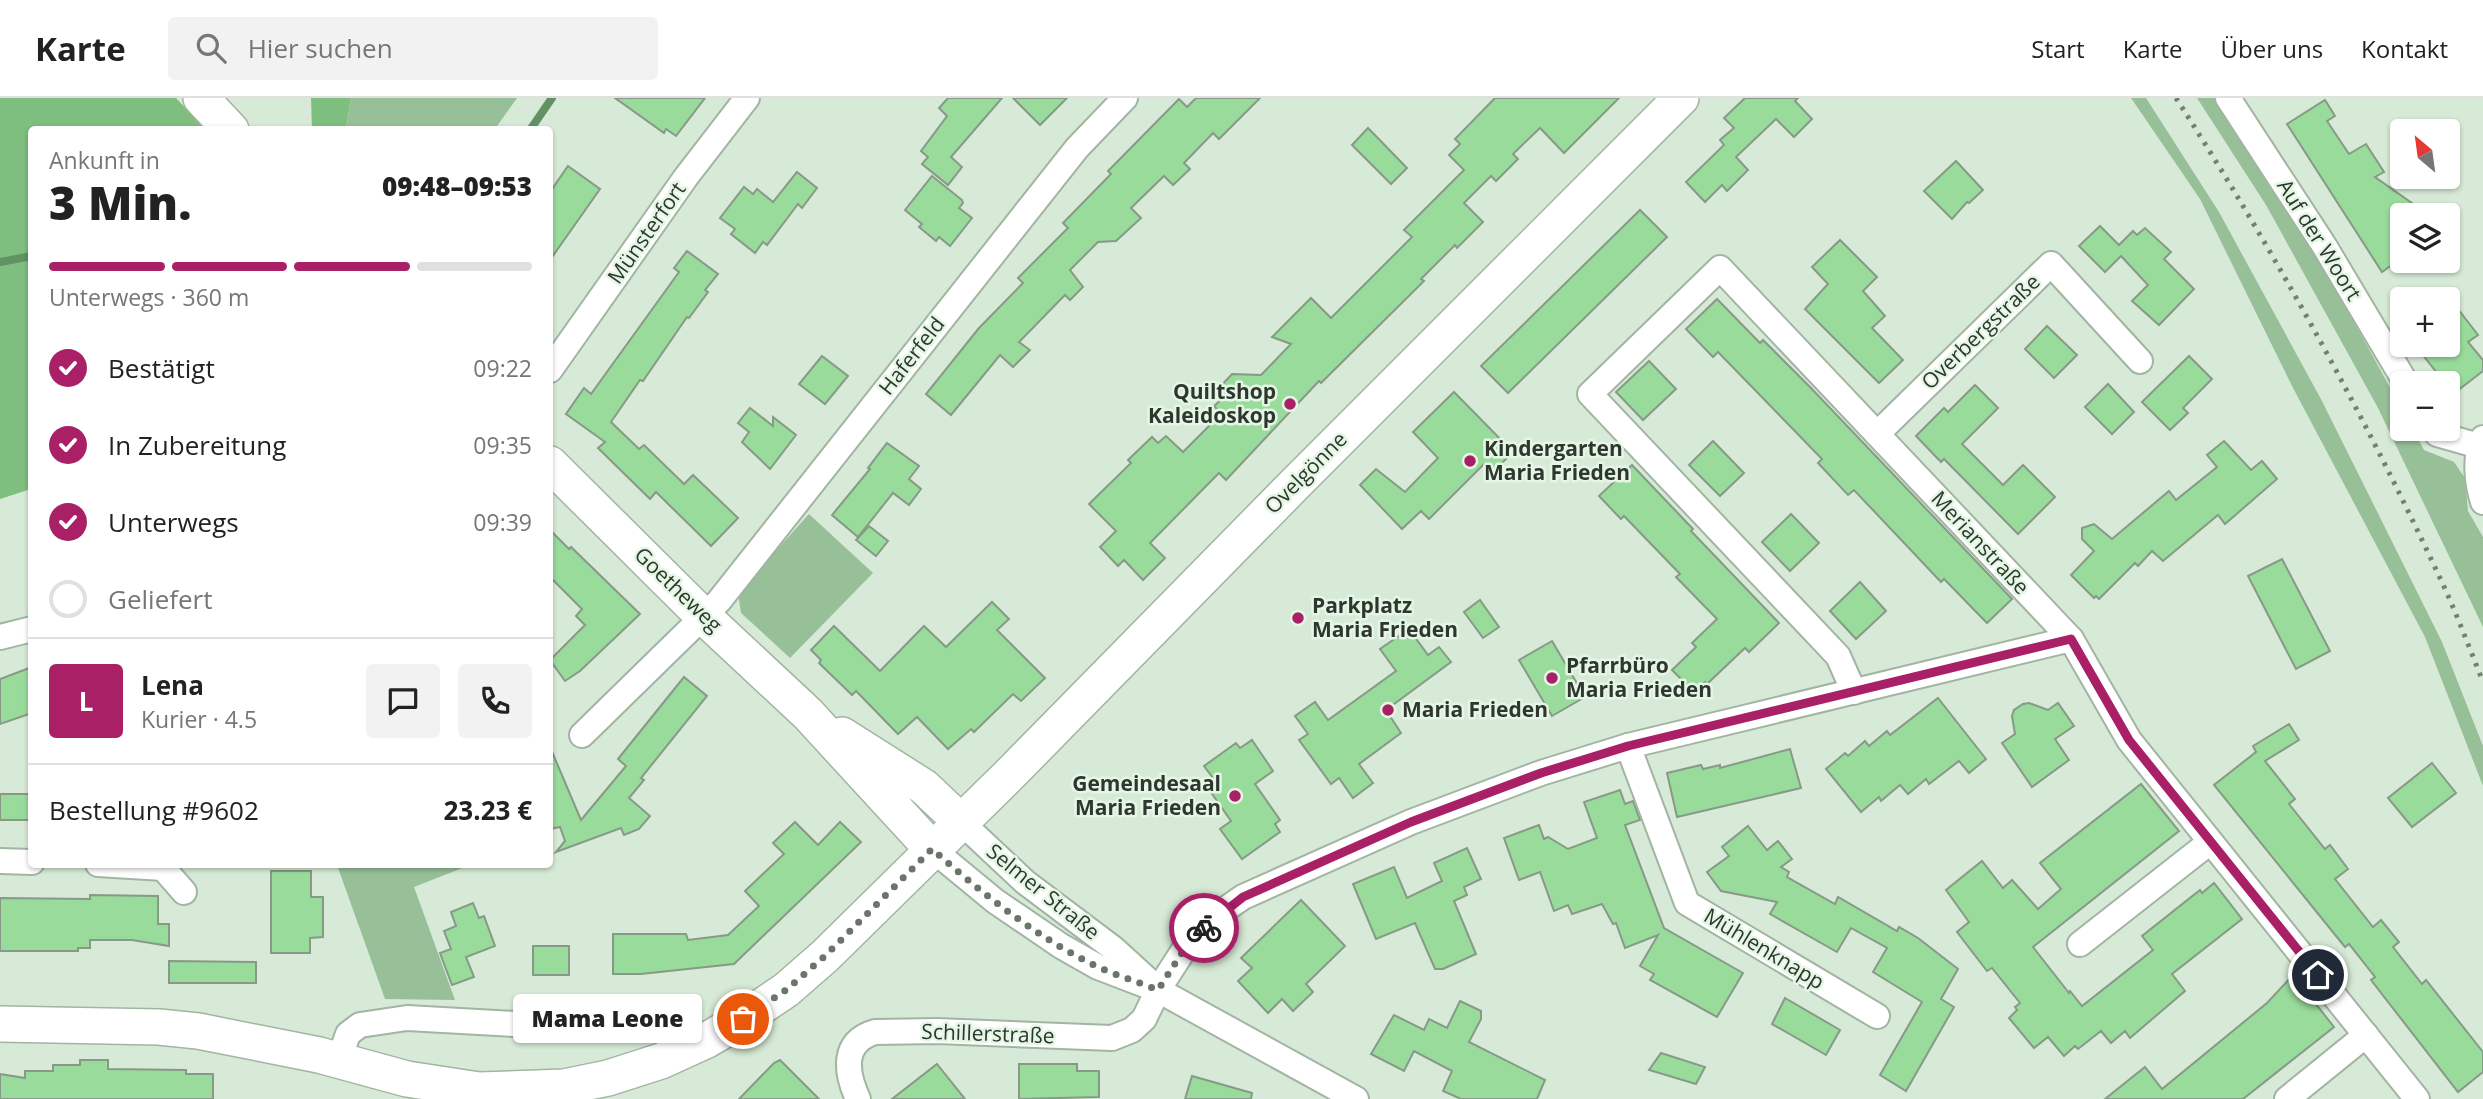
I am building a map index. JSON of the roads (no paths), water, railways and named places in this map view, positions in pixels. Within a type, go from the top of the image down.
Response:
[{"type":"main road","points":[[201,98],[226,126]]},
{"type":"main road","name":"Ovelgönne","points":[[0,1024],[159,1027],[221,1035],[339,1060],[407,1079],[479,1090],[564,1093],[661,1061],[707,1040],[786,990],[825,956],[1009,775],[1276,503],[1681,98]]},
{"type":"main road","name":"Goetheweg","points":[[553,467],[704,617],[808,715],[932,849]]},
{"type":"main road","name":"Goetheweg","points":[[808,715],[924,787],[960,821]]},
{"type":"street","name":"Münsterfort","points":[[553,366],[686,177],[747,98]]},
{"type":"street","name":"Haferfeld","points":[[582,735],[704,617],[727,591],[1077,148],[1125,98]]},
{"type":"street","name":"Auf der Woort","points":[[2228,98],[2325,247],[2399,371]]},
{"type":"street","name":"Overbergstraße","points":[[1877,434],[2051,264],[2140,361]]},
{"type":"street","name":"Merianstraße","points":[[1854,692],[1838,656],[1590,394],[1720,268],[2071,639],[2129,740],[2417,1099]]},
{"type":"street","points":[[2460,439],[2481,442],[2477,470],[2483,502]]},
{"type":"street","points":[[0,637],[28,630]]},
{"type":"street","points":[[1158,990],[1187,945],[1223,911],[1243,897],[1411,822],[1541,773],[1628,746],[2071,639]]},
{"type":"street","name":"Mühlenknapp","points":[[1628,746],[1687,903],[1877,1016]]},
{"type":"street","name":"Selmer Straße","points":[[960,821],[1025,882],[1114,949],[1158,990]]},
{"type":"street","points":[[2080,944],[2210,842]]},
{"type":"street","name":"Selmer Straße","points":[[932,849],[995,901],[1060,946],[1098,967],[1158,990],[1356,1099]]},
{"type":"street","points":[[0,861],[28,862]]},
{"type":"street","points":[[150,868],[163,869],[184,892]]},
{"type":"street","name":"Schillerstraße","points":[[858,1099],[848,1063],[852,1049],[866,1035],[875,1032],[937,1031],[1112,1038],[1132,1031],[1144,1019],[1158,990]]},
{"type":"street","points":[[339,1060],[348,1034],[360,1025],[407,1018],[533,1025],[671,1021],[707,1040]]},
{"type":"street","points":[[2287,1099],[2366,1035]]},
{"type":"waterway","points":[[533,126],[552,98]]},
{"type":"waterway","points":[[0,262],[28,257]]},
{"type":"railway","points":[[2176,98],[2283,274],[2349,394],[2440,578],[2483,682]]},
{"type":"place","name":"Quiltshop Kaleidoskop","points":[[1290,404]]},
{"type":"place","name":"Kindergarten Maria Frieden","points":[[1470,461]]},
{"type":"place","name":"Parkplatz Maria Frieden","points":[[1298,618]]},
{"type":"place","name":"Pfarrbüro Maria Frieden","points":[[1552,678]]},
{"type":"place","name":"Maria Frieden","points":[[1388,710]]},
{"type":"place","name":"Gemeindesaal Maria Frieden","points":[[1235,796]]},
{"type":"place","name":"Mama Leone","points":[[743,1019]]}]
